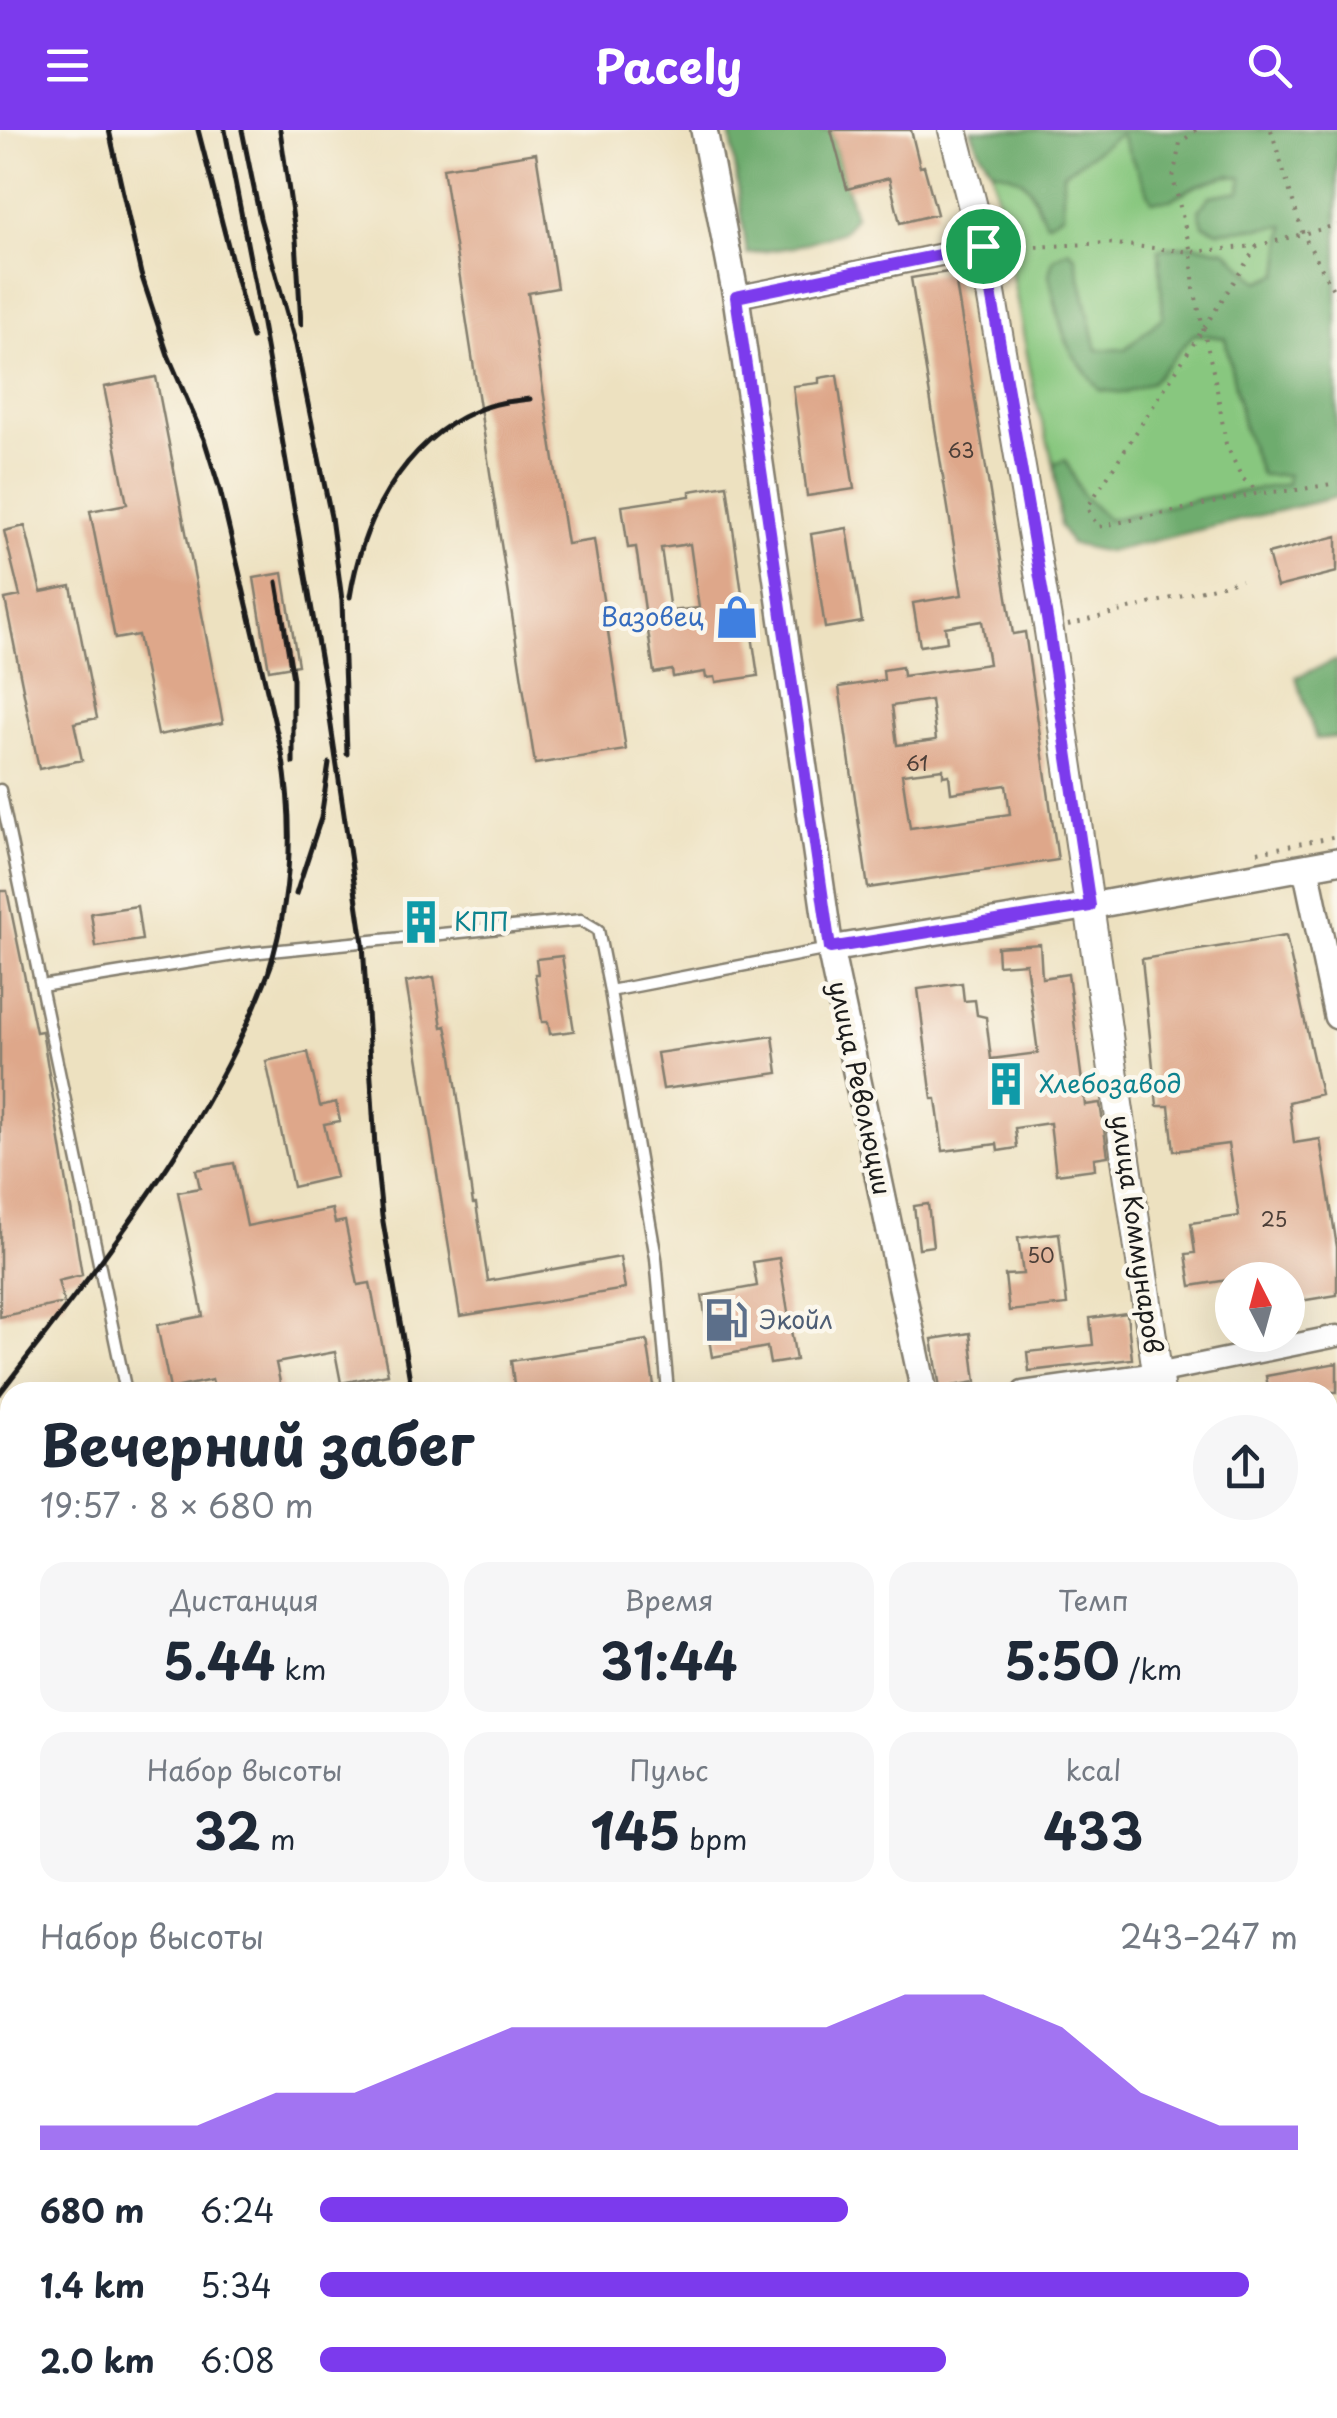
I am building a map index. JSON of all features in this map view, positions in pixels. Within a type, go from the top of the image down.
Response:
[{"type":"main road","name":"улица Коммунаров","points":[[953,130],[983,246],[1049,630],[1159,1382]]},
{"type":"street","name":"улица Революции","points":[[704,130],[736,297],[830,948],[922,1382]]},
{"type":"street","points":[[736,297],[983,246]]},
{"type":"street","points":[[830,948],[1337,861]]},
{"type":"street","points":[[1306,868],[1337,1016]]},
{"type":"street","points":[[1163,1382],[1337,1336]]},
{"type":"lane","points":[[0,790],[124,1382]]},
{"type":"lane","points":[[41,986],[241,954],[580,920],[598,930],[656,1258],[667,1382]]},
{"type":"lane","points":[[610,991],[830,948]]},
{"type":"path","points":[[1196,130],[1180,142],[1173,178],[1191,252],[1194,290],[1226,444],[1242,478],[1260,493]]},
{"type":"path","points":[[1271,130],[1303,234],[1337,297]]},
{"type":"path","points":[[1015,248],[1106,243],[1191,252],[1257,246],[1337,224]]},
{"type":"path","points":[[1257,246],[1087,508],[1098,527],[1260,493],[1337,483]]},
{"type":"path","points":[[1049,630],[1241,580]]},
{"type":"green space","points":[[730,130],[831,130],[855,217],[843,232],[793,247],[747,254]]},
{"type":"green space","points":[[971,130],[1337,130],[1337,497],[1107,552],[1071,544],[1060,526],[1054,464],[1066,460],[1082,495],[1108,520],[1287,484],[1288,475],[1261,475],[1244,429],[1225,338],[1194,334],[1152,382],[1125,393],[1099,390],[1072,353],[1062,328],[1049,274],[1053,259],[1069,250],[1075,256],[1097,350],[1125,349],[1163,317],[1159,249],[1190,245],[1226,250],[1259,282],[1279,274],[1285,226],[1218,231],[1203,225],[1199,210],[1210,196],[1240,191],[1242,178],[1229,175],[1195,186],[1170,200],[1152,201],[1120,134],[1063,174],[1063,214],[1046,223],[1023,181],[992,170]]},
{"type":"green space","points":[[1120,133],[1170,200],[1214,179],[1242,177],[1240,191],[1219,231],[1285,225],[1279,274],[1259,282],[1159,249],[1163,318],[1125,349],[1097,351],[1075,256],[1049,274],[1066,341],[1079,362],[1088,368],[1152,382],[1194,334],[1225,338],[1244,429],[1288,474],[1288,484],[1108,520],[1082,495],[1066,461],[1054,464],[1036,401],[992,170],[1023,181],[1039,211],[1063,214],[1062,174]]},
{"type":"green space","points":[[1337,660],[1337,737],[1316,739],[1296,677]]},
{"type":"building","points":[[831,130],[911,130],[937,214],[900,223],[889,178],[847,189]]},
{"type":"building","points":[[536,153],[557,288],[528,293],[567,544],[594,540],[626,750],[535,764],[443,168]]},
{"type":"building","points":[[954,271],[1013,634],[1025,632],[1058,860],[868,888],[839,687],[884,680],[883,670],[902,667],[903,676],[989,664],[982,621],[945,627],[947,642],[920,646],[913,603],[962,595],[911,278]],"holes":[[[931,700],[936,740],[897,745],[892,706]],[[943,769],[943,776],[949,775],[951,793],[1006,785],[1010,814],[910,828],[902,774]]]},
{"type":"building","points":[[837,375],[854,489],[807,496],[793,386],[819,383],[819,378]]},
{"type":"building","points":[[156,377],[223,723],[158,735],[138,635],[115,639],[90,511],[127,504],[104,387]]},
{"type":"building","points":[[727,485],[758,676],[716,682],[715,677],[706,678],[705,672],[673,677],[672,670],[654,673],[636,547],[628,548],[622,506],[690,496],[690,491]],"holes":[[[690,544],[699,608],[670,611],[661,548]]]},
{"type":"building","points":[[25,526],[41,592],[71,586],[97,718],[74,723],[82,760],[39,769],[5,599],[20,596],[4,531]]},
{"type":"building","points":[[847,528],[862,622],[825,628],[811,534]]},
{"type":"building","points":[[1337,536],[1337,572],[1277,587],[1268,554]]},
{"type":"building","points":[[283,573],[298,665],[269,670],[254,578]]},
{"type":"building","points":[[0,891],[7,891],[36,1032],[42,1031],[82,1275],[58,1281],[64,1303],[0,1317]]},
{"type":"building","points":[[137,906],[142,940],[96,947],[91,913]]},
{"type":"building","points":[[1286,936],[1321,1094],[1289,1102],[1294,1143],[1320,1139],[1337,1247],[1337,1295],[1305,1300],[1305,1262],[1215,1262],[1215,1282],[1191,1286],[1186,1254],[1195,1253],[1191,1223],[1239,1216],[1228,1144],[1174,1151],[1169,1106],[1157,1106],[1142,959]]},
{"type":"building","name":"Хлебозавод","points":[[1040,944],[1042,978],[1068,974],[1085,1105],[1100,1103],[1108,1156],[1094,1158],[1095,1169],[1056,1174],[1050,1123],[1015,1128],[1017,1148],[998,1151],[997,1144],[943,1151],[918,989],[962,983],[964,1001],[975,1000],[977,1015],[986,1017],[991,1059],[1038,1053],[1026,963],[998,965],[997,947]]},
{"type":"building","points":[[562,956],[574,1031],[550,1034],[548,1022],[542,1022],[536,959]]},
{"type":"building","points":[[434,977],[442,1027],[446,1026],[451,1049],[488,1281],[620,1257],[625,1289],[460,1316],[406,982]]},
{"type":"building","points":[[773,1036],[778,1073],[663,1089],[657,1053]]},
{"type":"building","points":[[308,1052],[320,1106],[336,1102],[340,1121],[324,1124],[336,1177],[293,1187],[266,1061]]},
{"type":"building","points":[[234,1163],[247,1226],[332,1209],[335,1223],[345,1221],[358,1285],[370,1283],[388,1374],[341,1382],[335,1352],[276,1363],[280,1382],[169,1382],[157,1325],[203,1316],[178,1192],[200,1188],[196,1170]]},
{"type":"building","points":[[928,1204],[933,1246],[919,1248],[914,1206]]},
{"type":"building","points":[[1059,1233],[1067,1305],[1009,1311],[1005,1275],[1023,1274],[1018,1238]]},
{"type":"building","points":[[779,1258],[796,1360],[770,1364],[767,1347],[712,1357],[702,1296],[757,1286],[753,1262]]},
{"type":"building","points":[[1127,1313],[1132,1359],[1029,1371],[1027,1352],[1093,1345],[1090,1318]]},
{"type":"building","points":[[970,1333],[976,1382],[939,1382],[932,1339]]},
{"type":"building","points":[[647,1340],[653,1382],[514,1382],[511,1361]]},
{"type":"building","points":[[1337,1363],[1337,1382],[1267,1382],[1266,1376]]},
{"type":"railway","points":[[109,130],[141,274],[220,490],[282,754],[289,809],[289,863],[282,917],[269,970]]},
{"type":"railway","points":[[198,130],[252,338]]},
{"type":"railway","points":[[225,130],[325,685],[363,943],[382,1216],[410,1382]]},
{"type":"railway","points":[[242,130],[260,218],[296,345],[331,517],[342,600],[347,754]]},
{"type":"railway","points":[[280,130],[296,239],[301,324]]},
{"type":"railway","points":[[350,597],[364,541],[376,513],[407,464],[450,425],[476,411],[530,399]]},
{"type":"railway","points":[[277,582],[293,679],[293,763]]},
{"type":"railway","points":[[296,894],[321,818],[329,763]]},
{"type":"railway","points":[[8,1382],[117,1239],[188,1133],[249,1020],[273,960]]},
{"type":"place","name":"Вазовец","points":[[737,617]]},
{"type":"place","name":"КПП","points":[[421,922]]},
{"type":"place","name":"Хлебозавод","points":[[1006,1084]]},
{"type":"place","name":"Экойл","points":[[726,1320]]},
{"type":"route","points":[[983,246],[1049,630],[1090,906],[830,948],[736,297],[983,246]]}]
